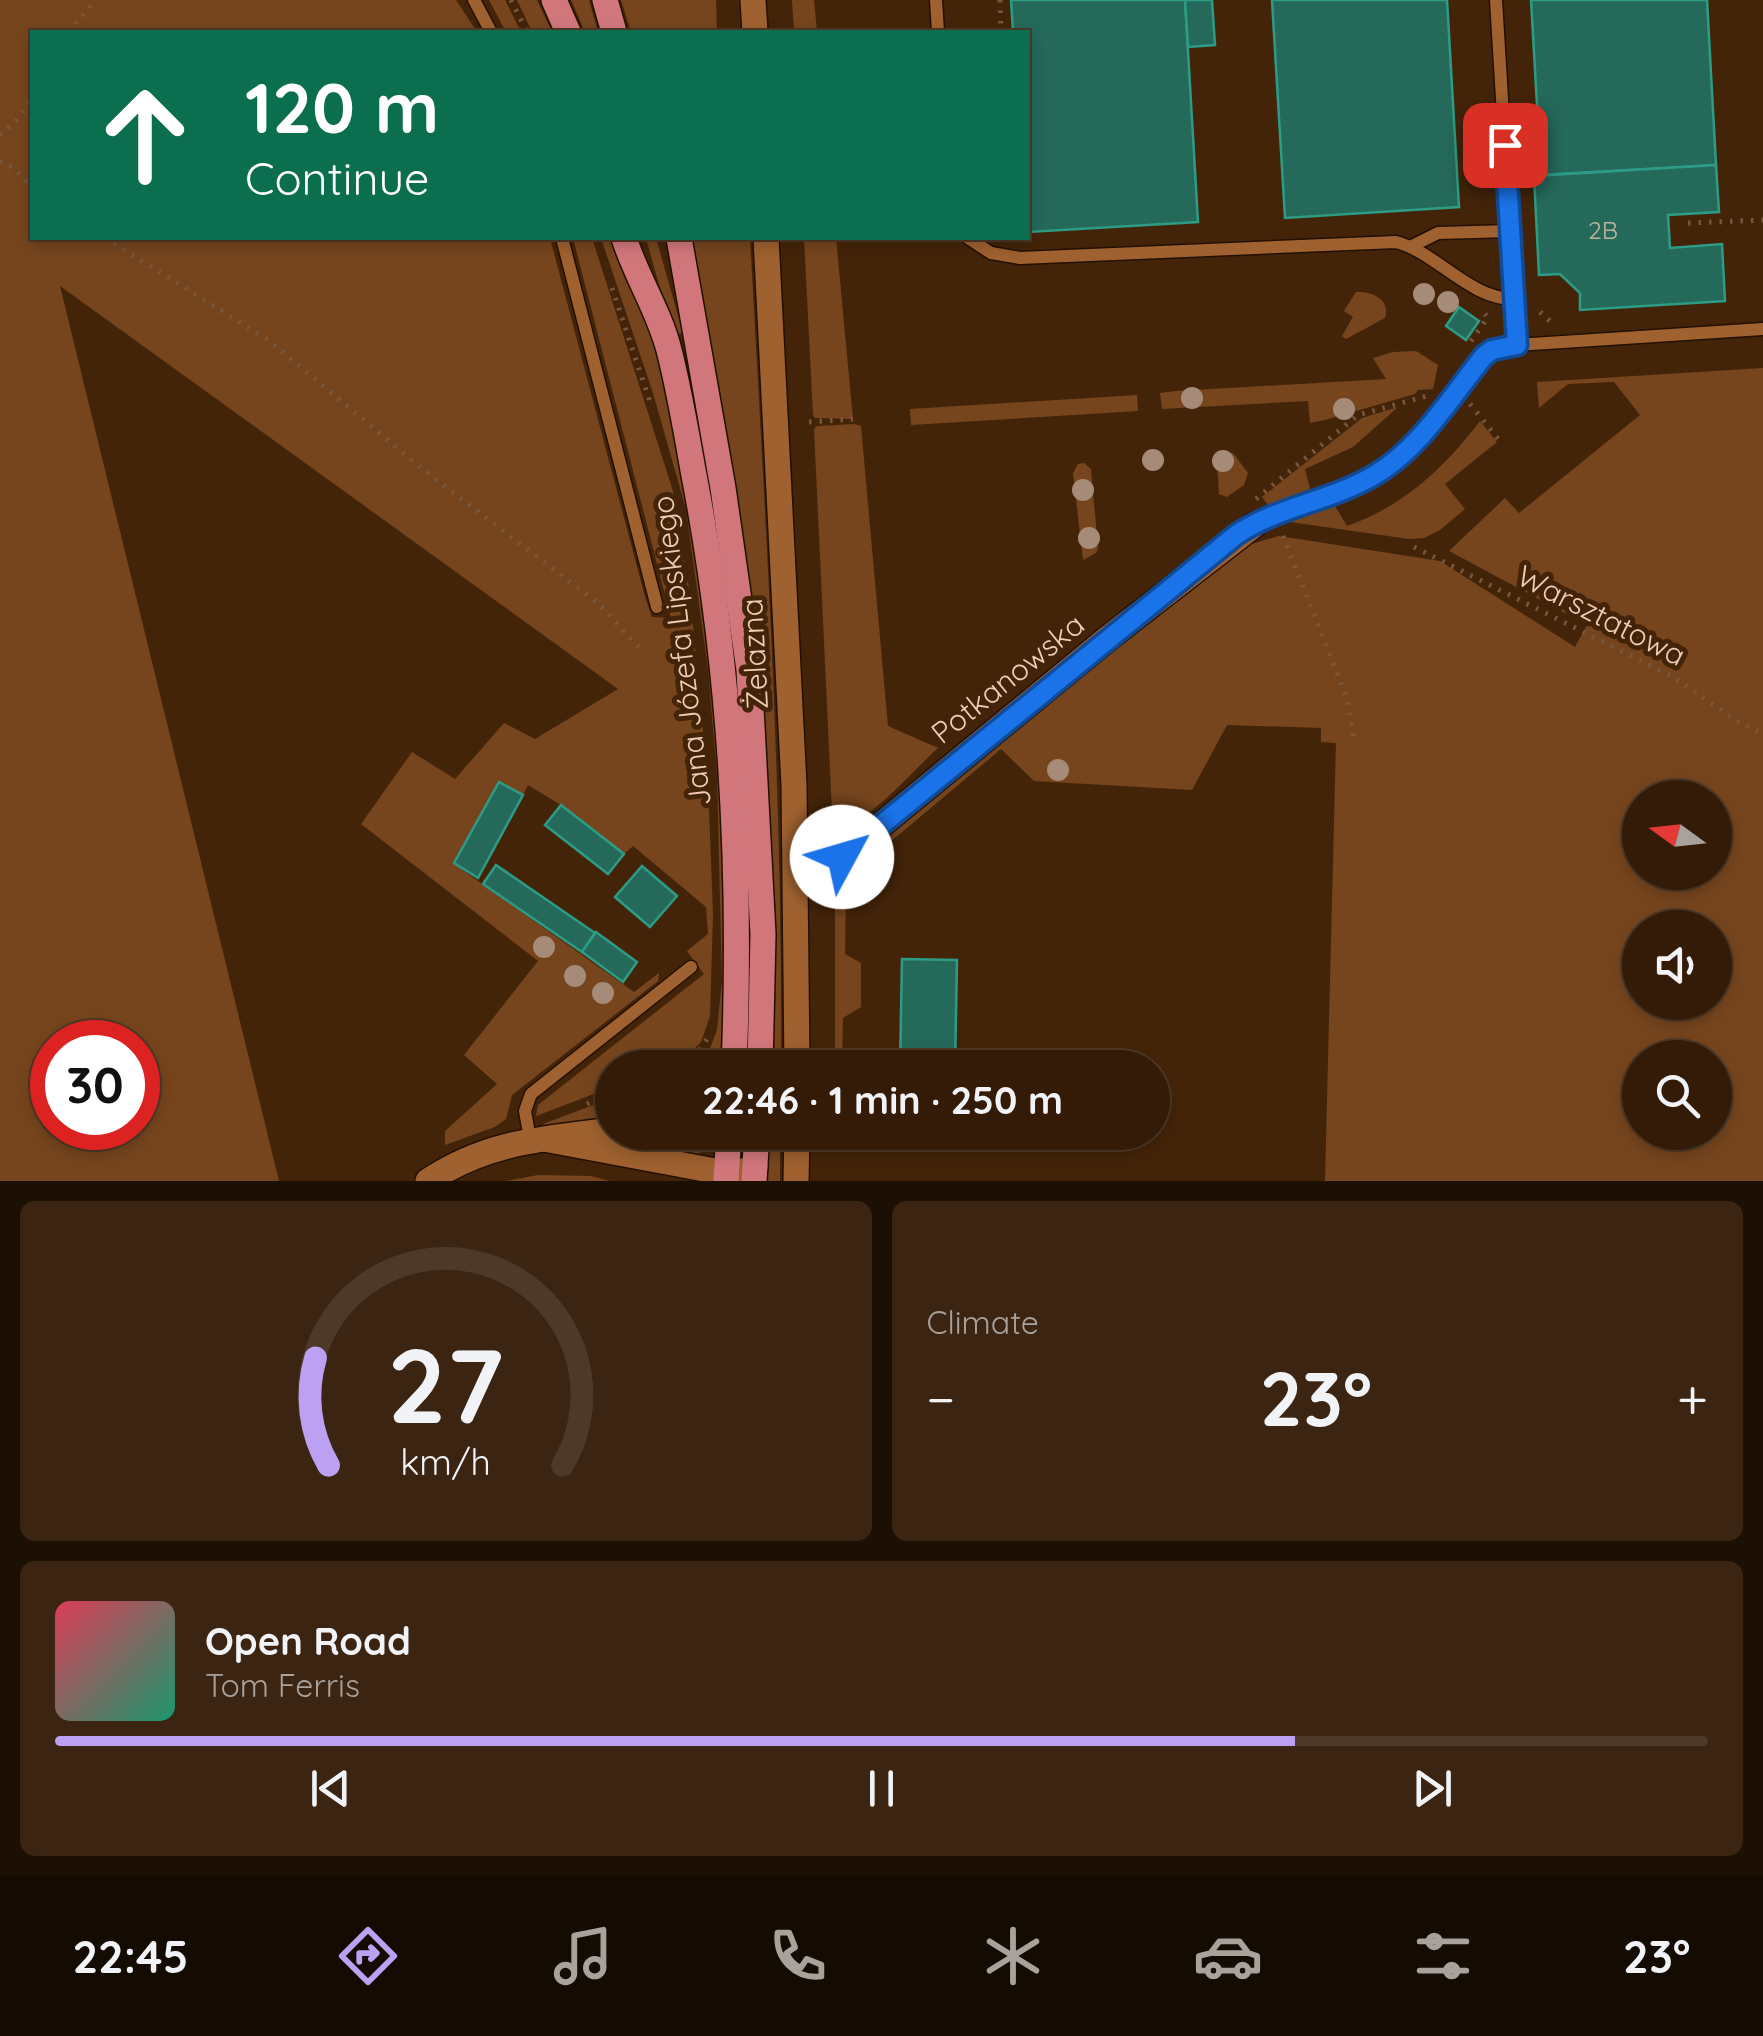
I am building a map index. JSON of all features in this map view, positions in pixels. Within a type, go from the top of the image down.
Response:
[{"type":"main road","points":[[554,0],[567,30]]},
{"type":"main road","points":[[604,0],[613,30]]},
{"type":"main road","name":"Jana Józefa Lipskiego","points":[[625,240],[669,350],[700,502],[714,595],[735,845],[734,1050]]},
{"type":"main road","name":"Jana Józefa Lipskiego","points":[[679,240],[749,670],[762,896],[761,1050]]},
{"type":"main road","points":[[726,1177],[728,1150]]},
{"type":"street","points":[[753,0],[755,30]]},
{"type":"street","name":"Żelazna","points":[[766,240],[797,866],[797,1050]]},
{"type":"street","name":"Potkanowska","points":[[797,866],[828,864],[842,857],[1254,525]]},
{"type":"street","points":[[428,1181],[469,1156],[537,1139],[595,1132]]},
{"type":"street","points":[[537,1139],[726,1177],[754,1174]]},
{"type":"street","points":[[796,1181],[797,1150]]},
{"type":"lane","points":[[474,0],[490,30]]},
{"type":"lane","points":[[936,0],[938,30]]},
{"type":"lane","points":[[1496,0],[1517,345]]},
{"type":"lane","points":[[1412,246],[1438,233],[1510,231]]},
{"type":"lane","points":[[563,240],[657,607]]},
{"type":"lane","points":[[971,240],[991,253],[1020,258],[1380,240],[1412,246],[1490,296],[1514,299]]},
{"type":"lane","points":[[1254,525],[1375,475],[1422,434],[1492,350],[1517,345],[1763,329]]},
{"type":"lane","points":[[537,1139],[525,1111],[532,1094],[691,967]]},
{"type":"path","points":[[70,30],[95,0]]},
{"type":"path","points":[[511,0],[526,30]]},
{"type":"path","points":[[1000,0],[1002,30]]},
{"type":"path","points":[[0,136],[30,101]]},
{"type":"path","points":[[0,161],[30,185]]},
{"type":"path","points":[[1688,223],[1763,220]]},
{"type":"path","points":[[107,240],[267,339],[426,471],[599,604],[642,651]]},
{"type":"path","points":[[607,273],[655,416]]},
{"type":"path","points":[[1466,348],[1488,316],[1472,306]]},
{"type":"path","points":[[1390,405],[1430,395],[1438,389]]},
{"type":"path","points":[[809,422],[854,419]]},
{"type":"path","points":[[1280,529],[1348,701],[1354,740]]},
{"type":"path","name":"Warsztatowa","points":[[1414,546],[1676,678],[1737,721],[1763,734]]},
{"type":"path","points":[[699,1050],[711,1029]]},
{"type":"shaded area","points":[[0,0],[456,0],[476,30],[30,30],[30,240],[551,240],[645,597],[652,617],[671,618],[574,240],[593,240],[673,491],[690,595],[708,783],[713,914],[710,1016],[701,1042],[693,1050],[608,1050],[704,974],[687,951],[708,934],[706,907],[633,846],[624,854],[561,805],[528,785],[523,795],[499,782],[454,864],[634,992],[659,973],[658,981],[512,1095],[506,1119],[495,1127],[445,1145],[445,1131],[497,1084],[464,1055],[538,961],[361,824],[412,752],[455,779],[504,723],[535,739],[618,689],[60,286],[279,1181],[0,1181]]},
{"type":"shaded area","points":[[489,0],[505,0],[520,30],[505,30]]},
{"type":"shaded area","points":[[517,0],[537,0],[551,30],[531,30]]},
{"type":"shaded area","points":[[571,0],[589,0],[597,30],[584,30]]},
{"type":"shaded area","points":[[621,0],[716,0],[717,30],[630,30]]},
{"type":"shaded area","points":[[792,0],[814,0],[817,30],[794,30]]},
{"type":"shaded area","points":[[602,240],[616,240],[653,333],[692,509],[725,803],[725,1050],[708,1050],[717,1030],[722,980],[717,776],[708,669],[686,509],[653,393]]},
{"type":"shaded area","points":[[647,240],[657,240],[683,333],[673,335]]},
{"type":"shaded area","points":[[689,240],[750,240],[776,756],[781,1050],[770,1050],[771,926]]},
{"type":"shaded area","points":[[804,240],[836,240],[853,419],[813,415]]},
{"type":"shaded area","points":[[1356,292],[1379,298],[1385,306],[1385,318],[1346,339],[1342,336],[1353,317],[1344,311]]},
{"type":"shaded area","points":[[1416,351],[1438,365],[1433,389],[1418,390],[1325,420],[1310,423],[1308,401],[1162,409],[1160,393],[1386,379],[1373,358]]},
{"type":"shaded area","points":[[1763,368],[1763,1181],[1325,1181],[1336,743],[1321,742],[1321,728],[1227,725],[1192,790],[1034,781],[1001,749],[858,869],[846,894],[845,954],[861,963],[861,1007],[843,1018],[842,1050],[835,1050],[835,879],[1248,545],[1279,536],[1440,561],[1575,647],[1587,625],[1449,551],[1505,498],[1519,513],[1640,415],[1614,382],[1568,384],[1539,408],[1537,382]]},
{"type":"shaded area","points":[[1137,395],[1138,411],[911,425],[910,409]]},
{"type":"shaded area","points":[[1398,407],[1353,447],[1305,469],[1310,489],[1268,505],[1262,497],[1362,418]]},
{"type":"shaded area","points":[[1480,421],[1497,442],[1445,484],[1465,509],[1440,530],[1424,538],[1409,539],[1290,522],[1335,506],[1347,526],[1387,507],[1437,470]]},
{"type":"shaded area","points":[[861,426],[888,726],[938,748],[874,809],[833,833],[814,429]]},
{"type":"shaded area","points":[[1223,452],[1233,453],[1248,473],[1244,485],[1227,497],[1219,494],[1217,463]]},
{"type":"shaded area","points":[[1084,463],[1091,469],[1098,548],[1083,560],[1073,473],[1078,464]]},
{"type":"shaded area","points":[[595,1060],[595,1093],[536,1116],[538,1105]]},
{"type":"shaded area","points":[[595,1104],[595,1124],[543,1124]]},
{"type":"shaded area","points":[[659,1150],[702,1150],[695,1155]]},
{"type":"shaded area","points":[[765,1150],[780,1150],[780,1181],[762,1181]]},
{"type":"shaded area","points":[[538,1175],[591,1176],[610,1181],[506,1181]]},
{"type":"building","points":[[1011,0],[1185,0],[1198,222],[1030,232],[1030,30],[1013,30]]},
{"type":"building","points":[[1185,0],[1212,0],[1215,45],[1188,47]]},
{"type":"building","points":[[1272,0],[1447,0],[1459,207],[1285,218]]},
{"type":"building","points":[[1531,0],[1707,0],[1716,165],[1541,175]]},
{"type":"building","points":[[1716,165],[1719,212],[1668,215],[1670,248],[1722,244],[1725,301],[1580,310],[1580,293],[1560,274],[1539,275],[1534,176]]},
{"type":"building","points":[[1459,307],[1479,321],[1466,340],[1446,326]]},
{"type":"building","points":[[499,782],[523,795],[478,878],[454,863]]},
{"type":"building","points":[[561,805],[624,854],[608,874],[545,825]]},
{"type":"building","points":[[496,865],[595,933],[582,952],[483,884]]},
{"type":"building","points":[[642,866],[677,896],[650,927],[615,897]]},
{"type":"building","points":[[596,932],[637,962],[623,982],[582,952]]},
{"type":"building","points":[[902,959],[957,960],[955,1050],[900,1050]]},
{"type":"route","points":[[842,857],[1236,535],[1375,475],[1422,434],[1484,356],[1492,350],[1517,345],[1505,145]]}]
